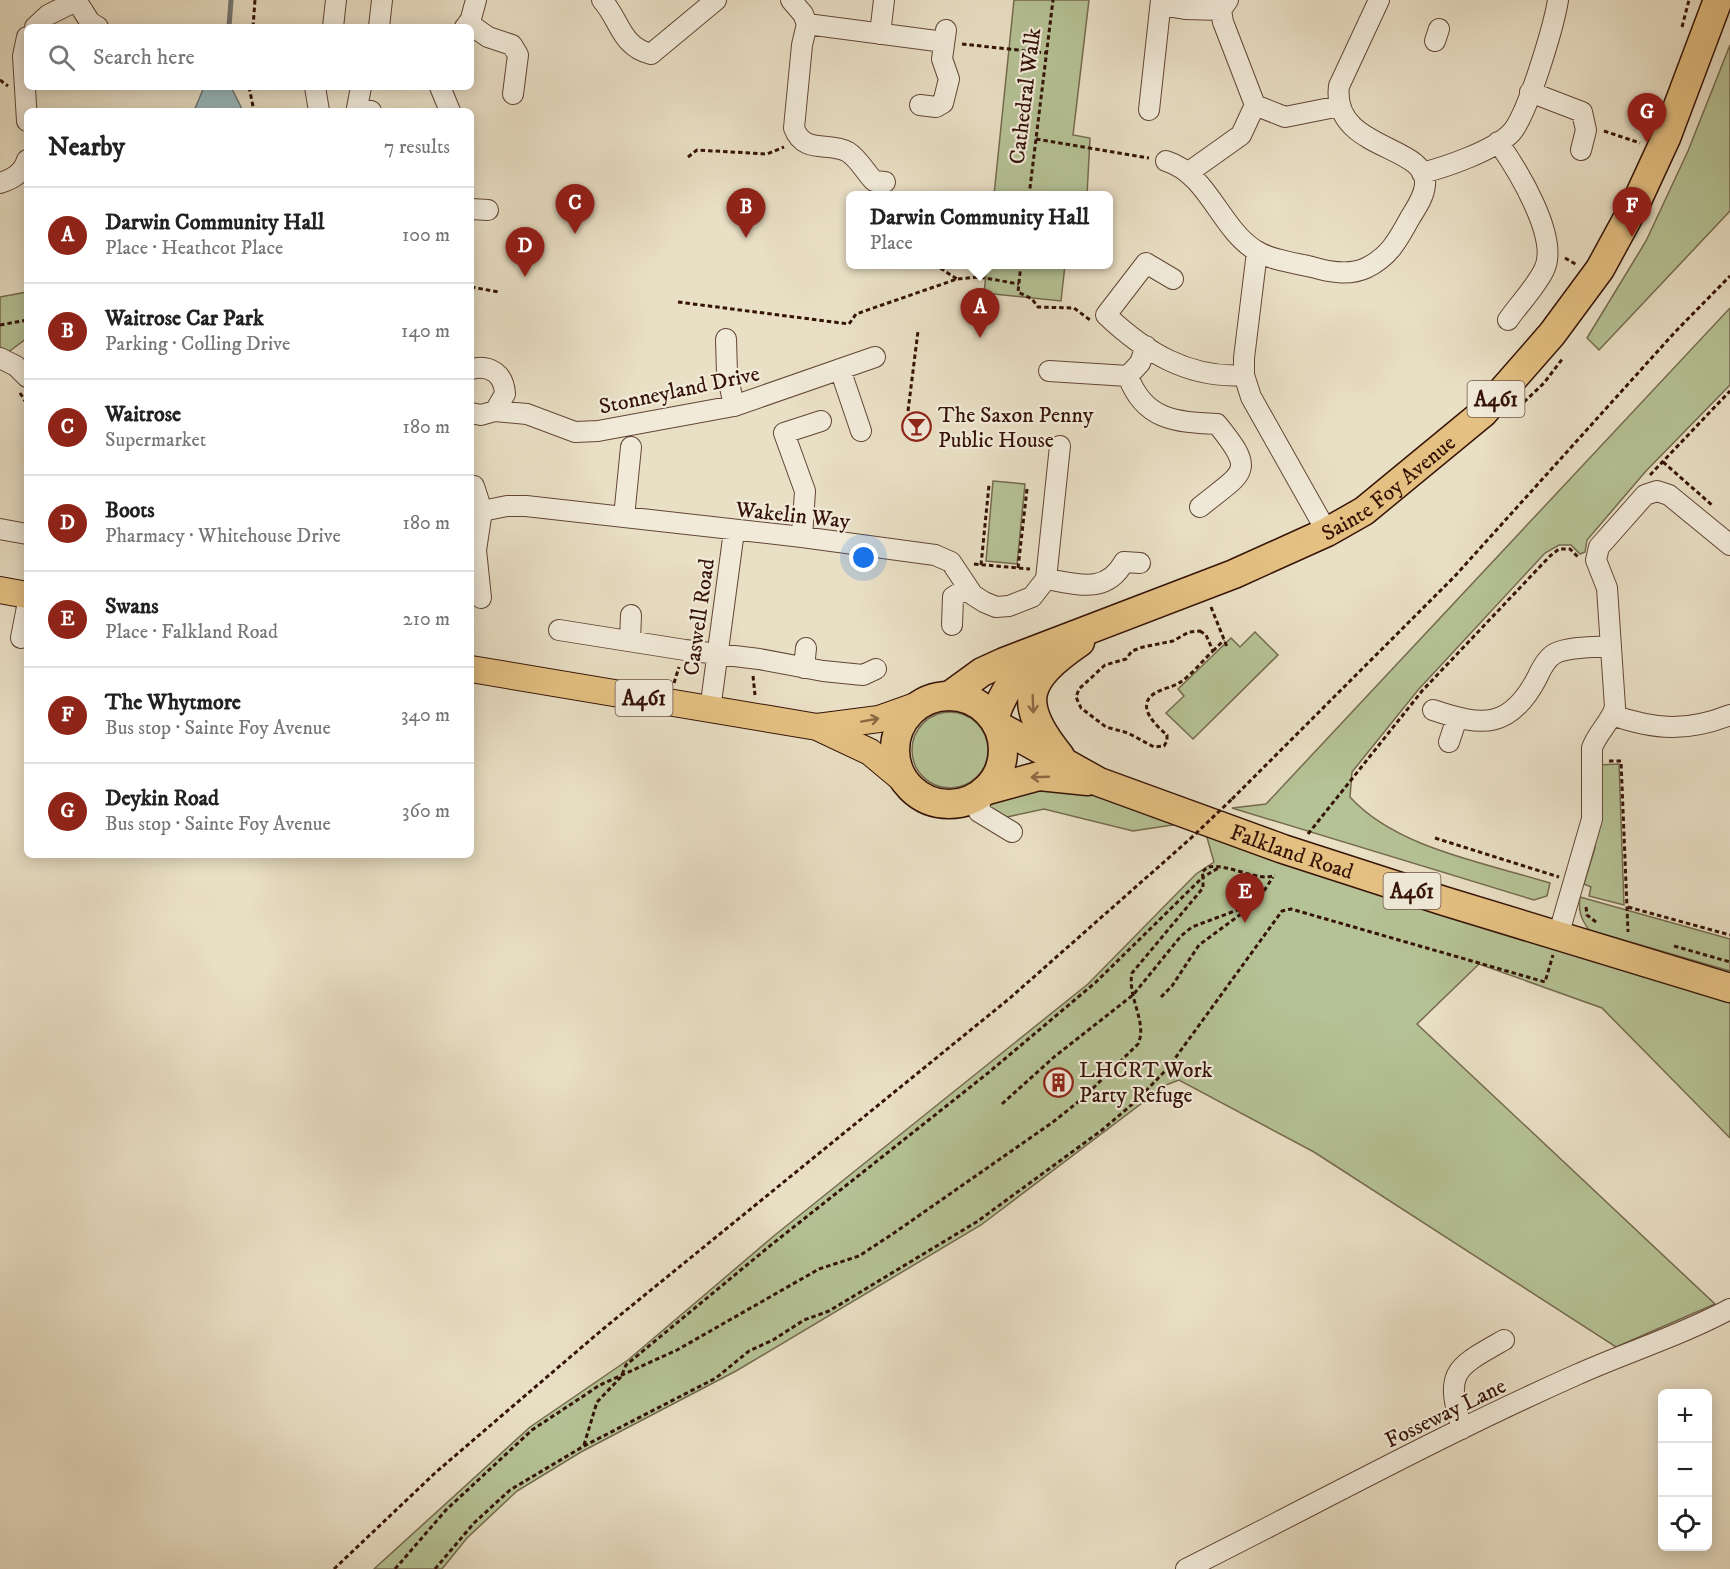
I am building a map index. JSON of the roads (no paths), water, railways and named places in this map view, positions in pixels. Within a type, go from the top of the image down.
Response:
[{"type":"highway","name":"Sainte Foy Avenue","points":[[949,696],[982,672],[1052,642],[1234,574],[1327,532],[1372,505],[1483,413],[1544,343],[1600,269],[1636,203],[1666,138],[1708,3]]},
{"type":"highway","points":[[1067,764],[1036,724],[1032,708],[1036,682],[1046,668],[1059,657],[1112,619]]},
{"type":"highway","name":"Sainte Foy Avenue","points":[[995,722],[1002,695],[1014,677],[1052,642]]},
{"type":"highway","name":"A461","points":[[921,704],[949,696],[975,703],[995,722]]},
{"type":"highway","points":[[906,782],[896,758],[897,738],[904,721],[921,704]]},
{"type":"highway","points":[[982,792],[993,782],[1003,760],[1003,741],[995,722]]},
{"type":"highway","name":"Falkland Road","points":[[995,722],[1098,782],[1303,855],[1730,988]]},
{"type":"highway","name":"Falkland Road","points":[[982,792],[1039,776],[1098,782]]},
{"type":"highway","name":"A461","points":[[906,782],[921,796],[945,804],[970,800],[982,792]]},
{"type":"main road","points":[[0,590],[24,594]]},
{"type":"main road","name":"A461","points":[[474,669],[712,699],[817,727],[870,752],[906,782]]},
{"type":"main road","name":"A461","points":[[817,727],[879,719],[921,704]]},
{"type":"street","points":[[333,24],[336,0]]},
{"type":"street","points":[[379,24],[382,0]]},
{"type":"street","points":[[467,24],[476,0]]},
{"type":"street","points":[[602,0],[626,40],[640,51],[651,54],[716,0]]},
{"type":"street","points":[[791,0],[803,14],[807,24],[802,45],[794,128],[801,140],[809,146],[851,153],[874,181],[885,182]]},
{"type":"street","points":[[880,34],[884,0]]},
{"type":"street","points":[[1166,161],[1189,172],[1241,240],[1257,252],[1331,272],[1362,270],[1381,260],[1396,245],[1423,194],[1426,182],[1422,173],[1394,149],[1361,134],[1348,121],[1340,106],[1339,86],[1379,0]]},
{"type":"street","points":[[1422,173],[1498,142],[1517,127],[1558,0]]},
{"type":"street","points":[[38,24],[48,15],[76,1],[93,24]]},
{"type":"street","points":[[1149,110],[1161,2],[1185,9],[1224,5],[1223,22],[1255,105],[1241,135],[1189,172]]},
{"type":"street","points":[[807,24],[944,44],[948,73],[943,103],[936,107],[920,105]]},
{"type":"street","points":[[474,29],[488,37],[512,45],[518,55],[513,94]]},
{"type":"street","points":[[24,51],[24,72]]},
{"type":"street","points":[[25,90],[26,108]]},
{"type":"street","points":[[316,90],[318,108]]},
{"type":"street","points":[[357,108],[360,90]]},
{"type":"street","points":[[441,90],[449,108]]},
{"type":"street","points":[[1530,92],[1582,112],[1585,124],[1581,150]]},
{"type":"street","points":[[1255,105],[1285,117],[1340,106]]},
{"type":"street","points":[[1498,142],[1519,172],[1547,239],[1545,269],[1508,320]]},
{"type":"street","points":[[0,183],[18,174],[24,168]]},
{"type":"street","points":[[1257,252],[1244,375],[1251,397],[1327,532]]},
{"type":"street","points":[[1173,279],[1146,263],[1106,315],[1140,344],[1168,362],[1194,371],[1224,376],[1244,375]]},
{"type":"street","points":[[726,339],[727,373],[734,406]]},
{"type":"street","points":[[1128,376],[1140,363],[1140,344]]},
{"type":"street","name":"Stonneyland Drive","points":[[527,414],[567,430],[597,431],[734,406],[874,357]]},
{"type":"street","points":[[479,368],[498,374],[504,387],[527,414]]},
{"type":"street","points":[[840,369],[861,431]]},
{"type":"street","points":[[1049,371],[1128,376]]},
{"type":"street","points":[[1128,376],[1134,394],[1145,406],[1160,416],[1186,423],[1217,424],[1241,455],[1242,466],[1236,477],[1200,507]]},
{"type":"street","points":[[495,411],[503,401],[504,387]]},
{"type":"street","points":[[474,414],[481,415],[495,411],[527,414]]},
{"type":"street","points":[[802,537],[805,511],[804,482],[784,433],[821,421]]},
{"type":"street","points":[[952,625],[953,597],[967,588],[984,602],[996,607],[1009,606],[1032,597],[1048,569],[1060,446]]},
{"type":"street","points":[[624,517],[631,447]]},
{"type":"street","points":[[474,486],[482,511],[480,536],[476,550],[481,598]]},
{"type":"street","points":[[1558,936],[1592,819],[1591,762],[1595,738],[1612,716],[1615,707],[1607,588],[1596,560],[1599,548],[1645,495],[1657,491],[1669,495],[1730,545]]},
{"type":"street","name":"Wakelin Way","points":[[482,511],[507,506],[526,506],[802,537],[935,555],[951,562],[967,588]]},
{"type":"street","points":[[0,529],[24,533]]},
{"type":"street","name":"Caswell Road","points":[[712,699],[734,531]]},
{"type":"street","points":[[1048,569],[1074,584],[1094,585],[1109,581],[1118,573],[1124,562],[1140,563]]},
{"type":"street","points":[[630,640],[631,615]]},
{"type":"street","points":[[21,638],[24,622]]},
{"type":"street","points":[[559,630],[814,670],[863,675],[876,669]]},
{"type":"street","points":[[1434,710],[1475,722],[1492,720],[1508,714],[1525,701],[1543,666],[1554,654],[1569,649],[1611,646]]},
{"type":"street","points":[[806,648],[814,670]]},
{"type":"street","points":[[1612,716],[1646,727],[1704,725],[1730,715]]},
{"type":"street","points":[[1449,742],[1457,718]]},
{"type":"street","points":[[982,792],[979,812],[1012,832]]},
{"type":"street","name":"Fosseway Lane","points":[[1186,1569],[1462,1429],[1577,1374],[1692,1329],[1730,1309]]},
{"type":"street","points":[[1462,1429],[1454,1404],[1452,1385],[1458,1371],[1469,1360],[1504,1340]]},
{"type":"water","points":[[203,90],[232,90],[242,108],[195,108]]},
{"type":"waterway","points":[[229,24],[231,0]]},
{"type":"place","name":"Deykin Road","points":[[1647,143]]},
{"type":"place","name":"Waitrose","points":[[575,234]]},
{"type":"place","name":"The Whytmore","points":[[1632,237]]},
{"type":"place","name":"Waitrose Car Park","points":[[746,238]]},
{"type":"place","name":"Boots","points":[[525,277]]},
{"type":"place","name":"Darwin Community Hall","points":[[980,338]]},
{"type":"place","name":"The Saxon Penny Public House","points":[[917,427]]},
{"type":"place","name":"Swans","points":[[1245,923]]},
{"type":"place","name":"LHCRT Work Party Refuge","points":[[1058,1082]]}]
